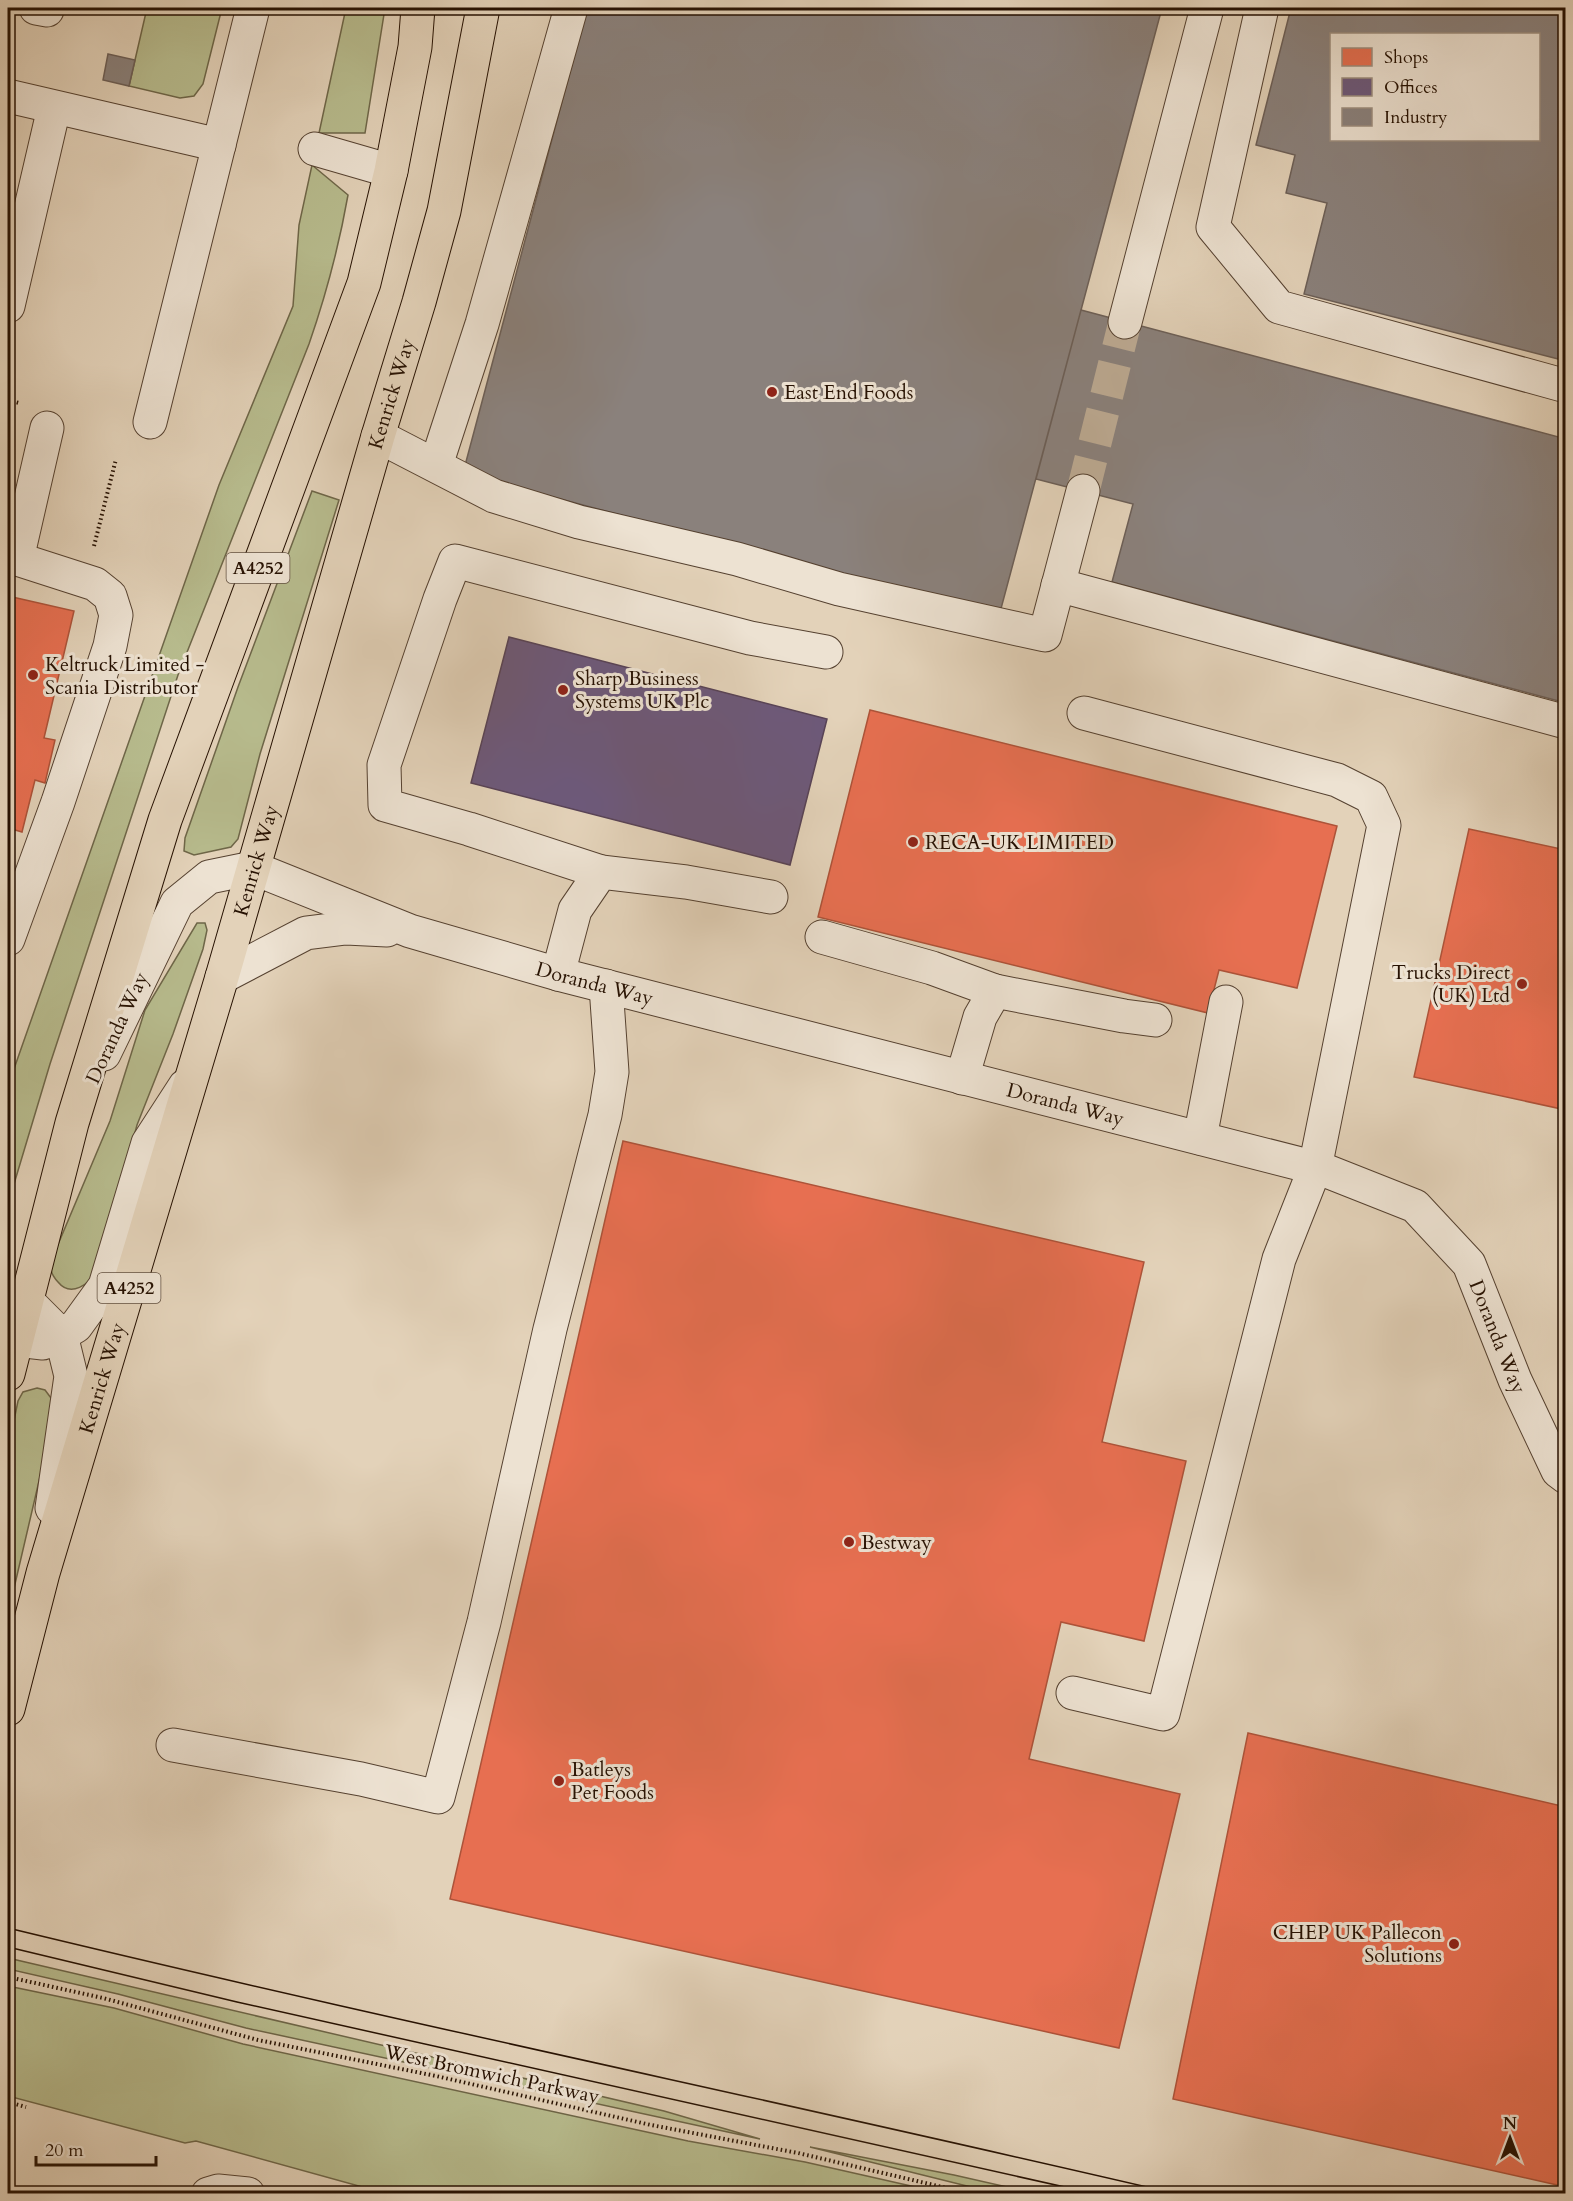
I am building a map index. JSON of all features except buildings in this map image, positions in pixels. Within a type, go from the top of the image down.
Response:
[{"type":"main road","name":"A4252","points":[[8,1374],[17,1298],[165,820],[364,283],[391,171],[415,47],[418,8]]},
{"type":"main road","name":"Kenrick Way","points":[[8,1708],[43,1573],[194,1072],[378,436],[419,303],[444,211],[483,8]]},
{"type":"street","points":[[150,422],[253,8]]},
{"type":"street","points":[[436,465],[482,324],[571,8]]},
{"type":"street","points":[[1125,322],[1207,8]]},
{"type":"street","points":[[1262,8],[1213,227],[1279,307],[1566,386]]},
{"type":"street","points":[[8,96],[219,146]]},
{"type":"street","points":[[8,306],[54,108]]},
{"type":"street","points":[[315,149],[391,171]]},
{"type":"street","points":[[8,939],[44,798],[110,646],[116,615],[110,596],[95,584],[13,557],[47,428]]},
{"type":"street","points":[[378,436],[494,496],[579,522],[737,559],[839,589],[1045,635],[1083,491]]},
{"type":"street","points":[[771,897],[686,882],[601,872],[469,829],[385,805],[384,765],[440,598],[455,561],[750,638],[826,652]]},
{"type":"street","points":[[1058,585],[1566,722]]},
{"type":"street","points":[[1073,1693],[1163,1714],[1280,1259],[1315,1168],[1384,825],[1371,797],[1337,780],[1084,713]]},
{"type":"street","name":"Doranda Way","points":[[72,1124],[177,903],[209,877],[253,868],[410,931],[558,974],[1315,1168],[1416,1206],[1469,1264],[1515,1380],[1558,1471],[1566,1478]]},
{"type":"street","points":[[558,974],[575,910],[601,872]]},
{"type":"street","name":"Doranda Way","points":[[222,977],[306,933],[346,928],[410,931]]},
{"type":"street","points":[[822,937],[932,968],[995,991],[1155,1020]]},
{"type":"street","points":[[173,1745],[361,1779],[438,1797],[484,1622],[550,1329],[605,1115],[612,1072],[606,986]]},
{"type":"street","points":[[962,1077],[980,1017],[995,991]]},
{"type":"street","points":[[1200,1138],[1226,1002]]},
{"type":"street","points":[[11,1340],[43,1343],[61,1335],[75,1326],[105,1286],[148,1143],[194,1072]]},
{"type":"street","points":[[17,1298],[61,1335],[71,1376],[43,1573]]},
{"type":"street","points":[[208,2193],[218,2191],[248,2193]]},
{"type":"path","points":[[86,581],[116,459]]},
{"type":"path","name":"West Bromwich Parkway","points":[[8,1977],[103,1998],[258,2040],[436,2076],[651,2125],[798,2153],[972,2193]]},
{"type":"path","points":[[8,2102],[26,2107]]},
{"type":"green space","points":[[147,8],[222,8],[203,84],[194,96],[180,98],[129,86]]},
{"type":"green space","points":[[346,8],[385,8],[365,133],[319,133]]},
{"type":"green space","points":[[312,165],[348,195],[326,289],[309,344],[178,675],[50,1064],[8,1204],[8,1086],[219,485],[293,306],[299,225]]},
{"type":"green space","points":[[312,491],[339,500],[260,754],[238,839],[231,847],[194,855],[184,851],[185,838],[238,687]]},
{"type":"green space","points":[[197,923],[205,923],[207,930],[203,949],[137,1125],[98,1271],[80,1287],[68,1289],[54,1278],[51,1267],[54,1254],[110,1121],[145,1010]]},
{"type":"green space","points":[[37,1388],[45,1390],[54,1402],[53,1421],[8,1614],[8,1449],[18,1401],[23,1392]]},
{"type":"green space","points":[[8,1958],[664,2111],[760,2139],[246,2028],[118,1994],[8,1969]]},
{"type":"green space","points":[[8,1986],[114,2008],[243,2044],[688,2141],[805,2162],[942,2193],[384,2193],[196,2141],[185,2143],[8,2096]]},
{"type":"green space","points":[[810,2147],[954,2175],[1034,2193],[995,2193]]},
{"type":"tunnel","points":[[1083,491],[1125,322]]},
{"type":"tram line","points":[[8,1928],[1177,2194]]},
{"type":"tram line","points":[[8,1947],[237,2002],[1096,2194]]},
{"type":"place","name":"East End Foods","points":[[772,392]]},
{"type":"place","name":"Keltruck Limited - Scania Distributor","points":[[33,675]]},
{"type":"place","name":"Sharp Business Systems UK Plc","points":[[563,690]]},
{"type":"place","name":"RECA-UK LIMITED","points":[[913,842]]},
{"type":"place","name":"Trucks Direct (UK) Ltd","points":[[1522,984]]},
{"type":"place","name":"Bestway","points":[[849,1542]]},
{"type":"place","name":"Batleys Pet Foods","points":[[559,1781]]},
{"type":"place","name":"CHEP UK Pallecon Solutions","points":[[1454,1944]]}]
